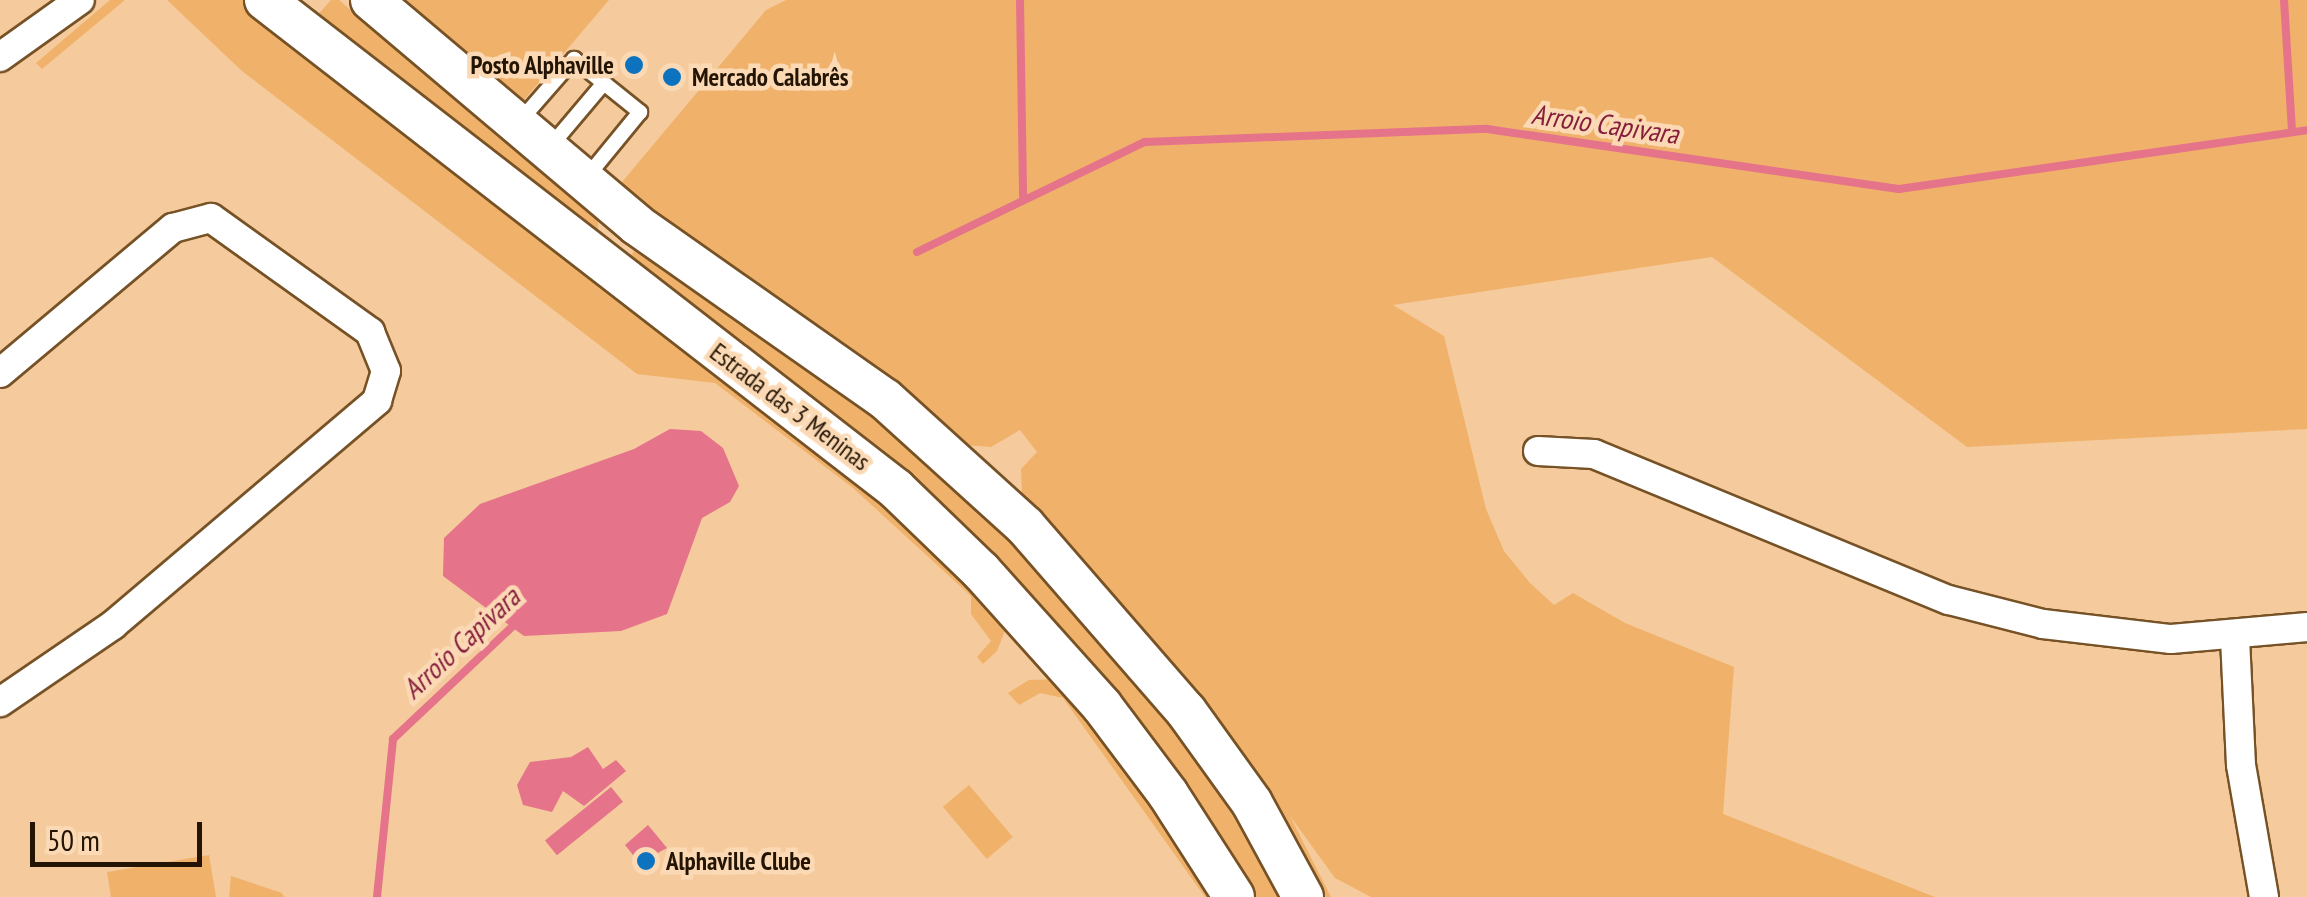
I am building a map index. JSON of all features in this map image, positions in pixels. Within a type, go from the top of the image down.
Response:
[{"type":"main road","name":"Estrada das 3 Meninas","points":[[265,0],[608,268],[841,443],[981,571],[1138,753],[1234,897]]},
{"type":"main road","points":[[371,0],[515,126],[638,225],[885,399],[1025,526],[1186,711],[1252,804],[1303,897]]},
{"type":"main road","points":[[608,268],[638,225]]},
{"type":"street","points":[[0,57],[80,0]]},
{"type":"street","points":[[0,373],[172,228],[211,218],[370,332],[386,371],[377,401],[113,625],[0,702]]},
{"type":"street","points":[[1538,450],[1594,454],[1986,611],[2107,635],[2235,638],[2307,627]]},
{"type":"street","points":[[2235,638],[2240,765],[2264,897]]},
{"type":"lane","points":[[515,126],[574,59],[640,112],[584,182]]},
{"type":"lane","points":[[546,151],[604,83]]},
{"type":"shaded area","points":[[110,0],[125,0],[42,69],[36,63]]},
{"type":"shaded area","points":[[167,0],[243,0],[293,45],[855,470],[1007,626],[997,651],[983,664],[977,657],[991,641],[971,614],[971,596],[853,488],[715,383],[637,374],[242,71]]},
{"type":"shaded area","points":[[331,0],[339,0],[492,132],[598,212],[598,236],[316,17]]},
{"type":"shaded area","points":[[394,0],[609,0],[518,107]]},
{"type":"shaded area","points":[[786,0],[2307,0],[2307,429],[1967,447],[1712,257],[1393,305],[1444,336],[1486,509],[1504,551],[1530,583],[1554,605],[1573,593],[1625,623],[1734,667],[1723,814],[1935,897],[1371,897],[1335,878],[1290,816],[1331,897],[1315,897],[1205,708],[1022,494],[1021,469],[1037,452],[1020,430],[991,447],[965,445],[617,188],[766,10]]},
{"type":"shaded area","points":[[639,245],[879,418],[1037,561],[1182,735],[1284,897],[1249,897],[1111,696],[623,265]]},
{"type":"shaded area","points":[[670,429],[701,431],[723,448],[739,486],[730,502],[702,518],[667,614],[621,631],[524,636],[443,576],[444,538],[480,504],[634,449]]},
{"type":"shaded area","points":[[1060,679],[1222,897],[1205,897],[1063,698],[1040,693],[1019,705],[1008,693],[1029,680]]},
{"type":"shaded area","points":[[588,747],[603,769],[616,760],[626,771],[584,806],[563,791],[552,812],[523,805],[517,785],[530,762],[571,757]]},
{"type":"shaded area","points":[[969,785],[1013,837],[987,859],[943,807]]},
{"type":"shaded area","points":[[611,787],[623,802],[557,855],[545,840]]},
{"type":"shaded area","points":[[648,825],[667,848],[648,858],[633,855],[625,845]]},
{"type":"shaded area","points":[[209,855],[216,897],[111,897],[107,872]]},
{"type":"shaded area","points":[[231,876],[282,893],[284,897],[229,897]]},
{"type":"waterway","points":[[1020,0],[1023,200]]},
{"type":"waterway","points":[[2284,0],[2292,130]]},
{"type":"waterway","name":"Arroio Capivara","points":[[917,252],[1145,142],[1487,129],[1899,189],[2307,130]]},
{"type":"waterway","name":"Arroio Capivara","points":[[377,897],[393,739],[517,622]]},
{"type":"place","name":"Posto Alphaville","points":[[634,65]]},
{"type":"place","name":"Mercado Calabrês","points":[[672,77]]},
{"type":"place","name":"Alphaville Clube","points":[[646,861]]}]
